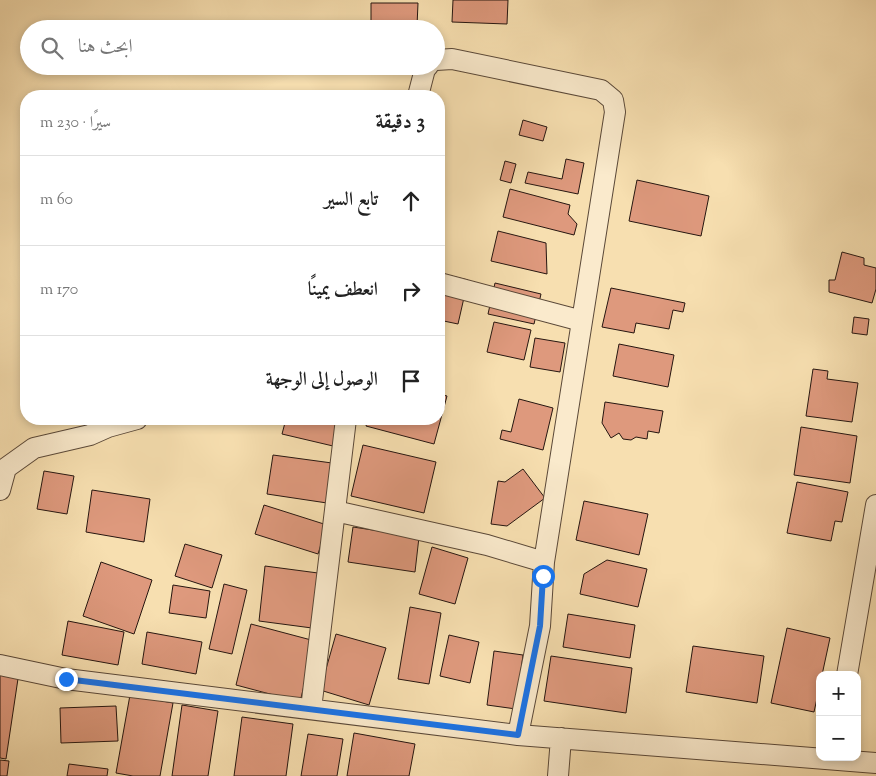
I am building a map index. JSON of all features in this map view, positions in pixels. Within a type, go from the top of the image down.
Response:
[{"type":"street","points":[[445,59],[452,59],[601,90],[612,100],[615,112],[544,562],[540,626],[518,735]]},
{"type":"street","points":[[419,90],[423,75]]},
{"type":"street","points":[[445,285],[582,321]]},
{"type":"street","points":[[0,490],[6,468],[34,448],[90,435],[115,425]]},
{"type":"street","points":[[311,710],[345,425]]},
{"type":"street","points":[[848,671],[876,505]]},
{"type":"street","points":[[335,511],[487,545],[544,562]]},
{"type":"street","points":[[0,665],[66,679],[518,735],[816,757]]},
{"type":"street","points":[[558,776],[561,738]]},
{"type":"street","points":[[858,761],[876,763]]},
{"type":"building","points":[[453,0],[508,0],[507,24],[452,22]]},
{"type":"building","points":[[371,3],[418,3],[417,20],[371,20]]},
{"type":"building","points":[[523,120],[547,127],[543,141],[519,135]]},
{"type":"building","points":[[566,159],[584,163],[578,194],[525,183],[528,172],[562,179]]},
{"type":"building","points":[[505,161],[516,164],[511,183],[500,180]]},
{"type":"building","points":[[637,180],[709,196],[701,236],[629,221]]},
{"type":"building","points":[[510,189],[570,205],[568,214],[577,224],[574,235],[503,217]]},
{"type":"building","points":[[498,231],[546,243],[547,274],[491,261]]},
{"type":"building","points":[[842,252],[864,258],[864,265],[876,268],[876,289],[872,303],[829,292],[829,280],[835,280]]},
{"type":"building","points":[[445,274],[468,280],[458,324],[445,321]]},
{"type":"building","points":[[495,283],[541,294],[534,324],[488,314]]},
{"type":"building","points":[[611,288],[685,303],[683,312],[673,310],[669,329],[636,323],[634,333],[602,327]]},
{"type":"building","points":[[854,317],[869,319],[867,335],[852,333]]},
{"type":"building","points":[[494,322],[531,330],[524,360],[487,352]]},
{"type":"building","points":[[535,338],[565,343],[560,372],[530,367]]},
{"type":"building","points":[[619,344],[674,355],[668,387],[613,376]]},
{"type":"building","points":[[813,369],[828,371],[827,379],[858,383],[852,422],[806,416]]},
{"type":"building","points":[[519,399],[553,408],[543,450],[500,439],[502,430],[511,432]]},
{"type":"building","points":[[605,402],[663,411],[659,433],[648,431],[647,439],[636,437],[631,440],[623,439],[619,433],[611,438],[602,423]]},
{"type":"building","points":[[284,425],[338,425],[333,446],[282,434]]},
{"type":"building","points":[[366,425],[439,425],[434,444]]},
{"type":"building","points":[[801,427],[857,436],[850,483],[794,475]]},
{"type":"building","points":[[363,445],[436,462],[424,513],[351,496]]},
{"type":"building","points":[[273,455],[332,463],[327,503],[267,494]]},
{"type":"building","points":[[523,469],[545,498],[507,526],[491,524],[498,481],[505,482]]},
{"type":"building","points":[[44,471],[74,476],[67,514],[37,509]]},
{"type":"building","points":[[797,482],[848,492],[842,522],[835,521],[831,541],[787,533]]},
{"type":"building","points":[[92,490],[150,499],[144,542],[86,532]]},
{"type":"building","points":[[584,501],[648,514],[639,555],[576,540]]},
{"type":"building","points":[[264,505],[327,525],[318,554],[255,534]]},
{"type":"building","points":[[353,527],[419,537],[415,572],[348,562]]},
{"type":"building","points":[[185,544],[222,555],[212,588],[175,576]]},
{"type":"building","points":[[432,547],[468,558],[455,604],[419,594]]},
{"type":"building","points":[[607,560],[647,569],[638,607],[580,594],[584,574]]},
{"type":"building","points":[[101,562],[152,580],[134,634],[83,616]]},
{"type":"building","points":[[265,566],[318,573],[312,628],[259,621]]},
{"type":"building","points":[[224,584],[247,590],[232,654],[209,649]]},
{"type":"building","points":[[173,585],[210,591],[206,618],[169,613]]},
{"type":"building","points":[[410,607],[441,613],[429,684],[398,679]]},
{"type":"building","points":[[568,614],[635,625],[630,658],[563,647]]},
{"type":"building","points":[[68,621],[124,632],[118,665],[62,655]]},
{"type":"building","points":[[251,624],[315,641],[300,702],[236,685]]},
{"type":"building","points":[[787,628],[830,638],[823,671],[816,671],[816,703],[814,712],[771,703]]},
{"type":"building","points":[[147,632],[202,642],[196,674],[142,664]]},
{"type":"building","points":[[336,634],[386,648],[369,705],[320,690]]},
{"type":"building","points":[[449,635],[479,642],[470,683],[440,676]]},
{"type":"building","points":[[693,646],[764,656],[757,703],[686,692]]},
{"type":"building","points":[[494,651],[523,655],[516,709],[487,705]]},
{"type":"building","points":[[551,656],[632,668],[626,713],[544,701]]},
{"type":"building","points":[[0,670],[19,672],[6,759],[0,758]]},
{"type":"building","points":[[130,695],[173,703],[160,776],[133,776],[116,773]]},
{"type":"building","points":[[182,705],[218,711],[208,776],[172,776]]},
{"type":"building","points":[[116,706],[118,741],[61,743],[60,708]]},
{"type":"building","points":[[242,717],[293,724],[286,776],[234,776]]},
{"type":"building","points":[[354,733],[415,744],[409,776],[347,776]]},
{"type":"building","points":[[308,734],[343,739],[337,776],[301,776]]},
{"type":"building","points":[[0,760],[9,761],[7,776],[0,776]]},
{"type":"building","points":[[69,764],[108,769],[107,776],[67,776]]},
{"type":"route","points":[[66,679],[518,735],[540,626],[543,576]]}]
